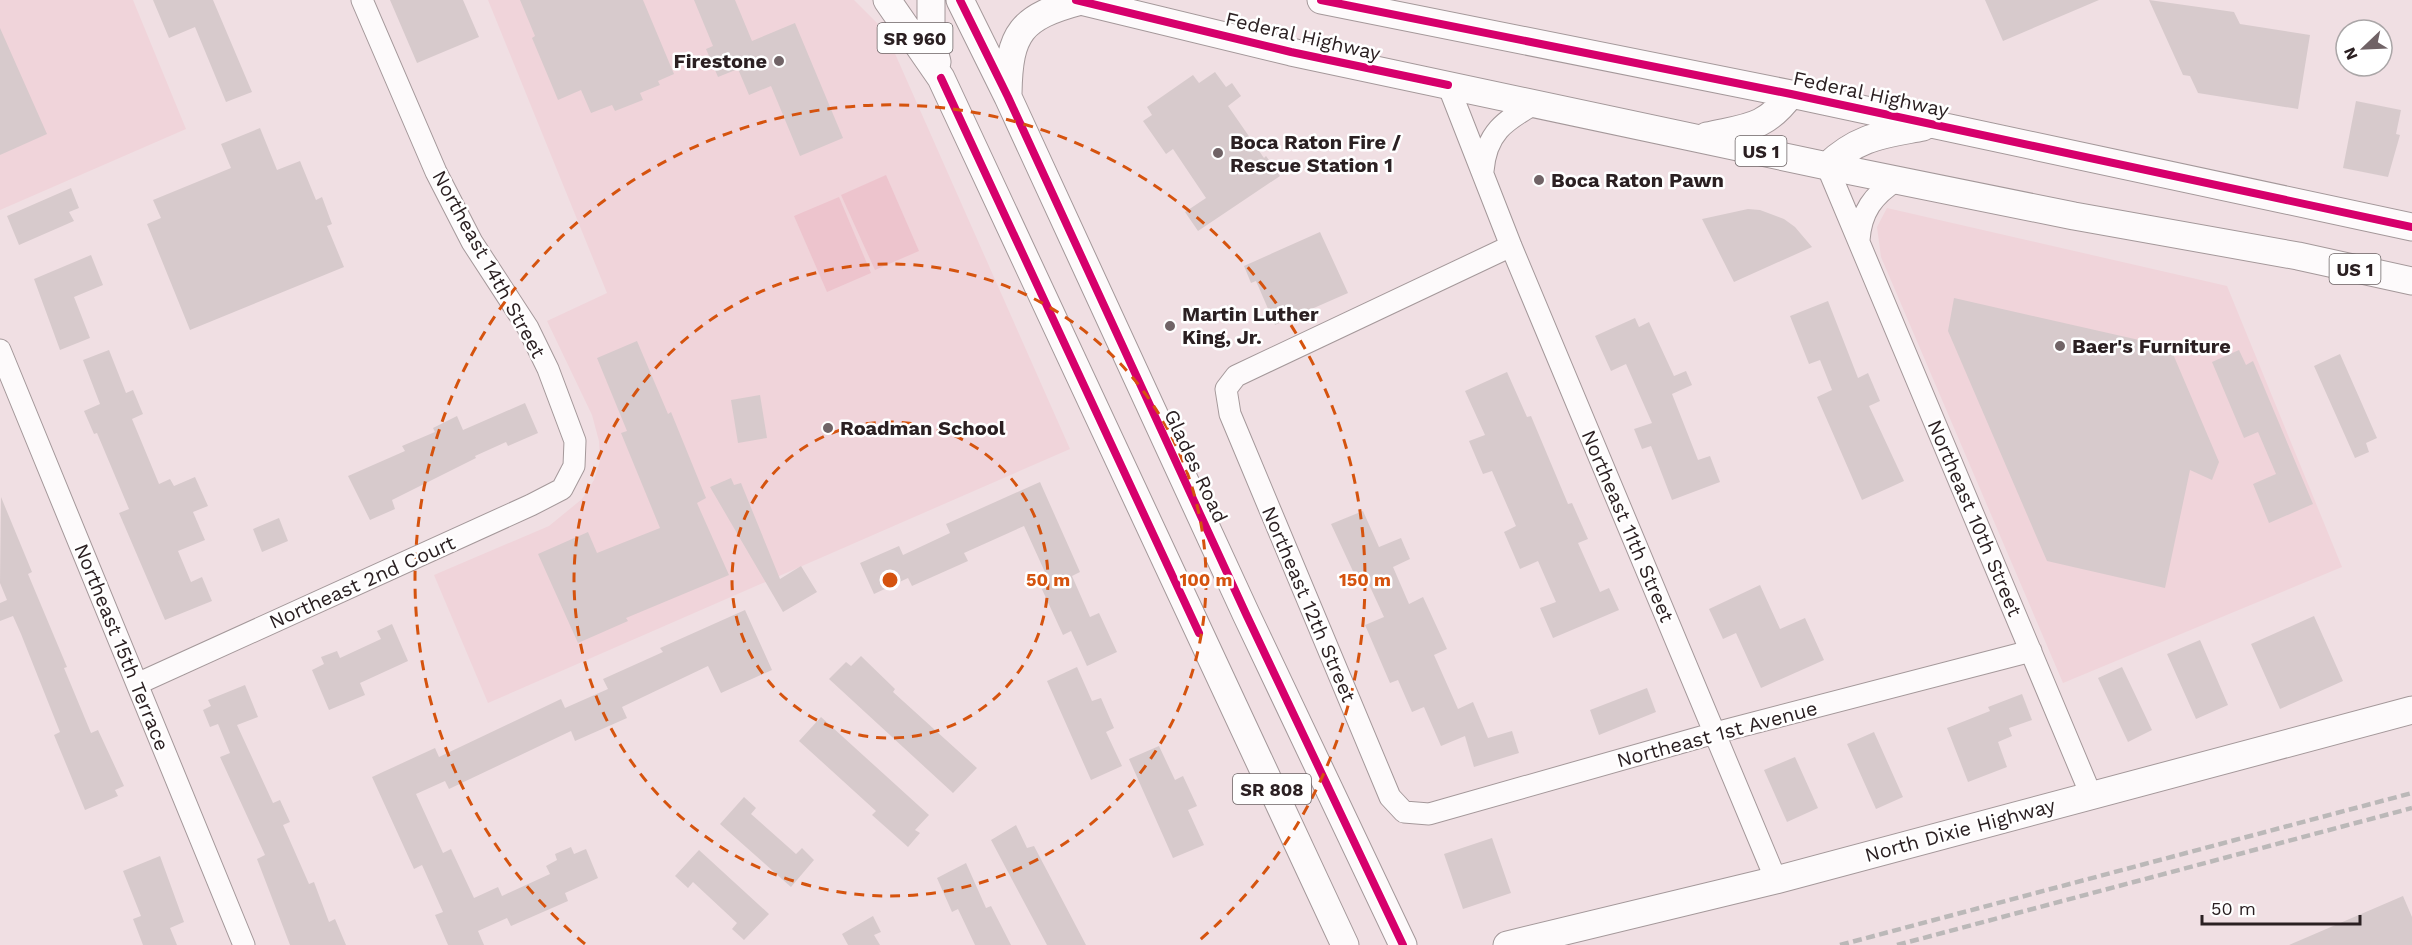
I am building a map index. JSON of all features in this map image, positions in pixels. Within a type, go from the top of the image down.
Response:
[{"type":"main road","name":"SR 960","points":[[886,0],[941,78],[1199,633]]},
{"type":"main road","points":[[931,0],[931,39],[941,78]]},
{"type":"main road","name":"Glades Road","points":[[960,0],[1008,97],[1246,614],[1403,945]]},
{"type":"main road","name":"Federal Highway","points":[[1321,0],[1386,7],[2412,227]]},
{"type":"main road","points":[[1008,97],[1009,60],[1013,45],[1020,33],[1049,10],[1078,1]]},
{"type":"main road","name":"Federal Highway","points":[[1078,1],[1291,52],[1827,166],[2074,216],[2298,256],[2412,281]]},
{"type":"main road","points":[[1698,138],[1763,123],[1777,114],[1791,94]]},
{"type":"main road","points":[[1827,166],[1846,148],[1870,138],[1936,125]]},
{"type":"main road","name":"SR 808","points":[[1199,633],[1345,945]]},
{"type":"main road","name":"North Dixie Highway","points":[[1507,945],[1776,880],[2412,710]]},
{"type":"street","name":"Northeast 14th Street","points":[[362,0],[436,172],[472,242],[528,328],[548,369],[575,441],[574,466]]},
{"type":"street","name":"Northeast 11th Street","points":[[1448,85],[1511,246],[1776,880]]},
{"type":"street","points":[[1483,172],[1484,153],[1491,138],[1517,113],[1536,103]]},
{"type":"street","name":"Northeast 10th Street","points":[[1827,166],[2091,795]]},
{"type":"street","points":[[1859,241],[1860,222],[1868,204],[1884,188],[1897,180]]},
{"type":"street","name":"Northeast 12th Street","points":[[1404,813],[1390,797],[1230,414],[1226,389],[1236,376],[1511,246]]},
{"type":"street","name":"Northeast 15th Terrace","points":[[0,350],[244,945]]},
{"type":"street","name":"Northeast 2nd Court","points":[[137,684],[531,505],[562,489],[574,466]]},
{"type":"street","name":"Northeast 1st Avenue","points":[[1404,813],[1429,814],[1715,734],[2031,651]]},
{"type":"shaded area","points":[[0,0],[133,0],[186,129],[0,210]]},
{"type":"shaded area","name":"Roadman School","points":[[488,0],[854,0],[885,31],[1070,449],[488,703],[434,575],[549,526],[582,499],[594,480],[600,461],[599,441],[592,415],[547,321],[607,293]]},
{"type":"shaded area","points":[[886,175],[919,251],[875,270],[841,195]]},
{"type":"shaded area","points":[[839,197],[871,273],[827,292],[794,216]]},
{"type":"shaded area","points":[[1887,208],[2227,286],[2342,567],[2063,683],[1881,257],[1877,227]]},
{"type":"building","points":[[153,0],[213,0],[252,92],[226,102],[195,27],[169,38]]},
{"type":"building","points":[[390,0],[463,0],[479,37],[417,63]]},
{"type":"building","points":[[520,0],[643,0],[674,74],[658,81],[660,85],[640,93],[643,100],[615,111],[612,105],[591,113],[581,90],[558,100],[532,38],[535,36]]},
{"type":"building","points":[[694,0],[735,0],[752,41],[795,23],[843,138],[800,156],[771,86],[749,95],[738,69],[718,77],[706,49],[713,46]]},
{"type":"building","points":[[1985,0],[2099,0],[2003,41]]},
{"type":"building","points":[[2149,0],[2234,12],[2240,24],[2310,35],[2298,109],[2198,93],[2190,76],[2183,75]]},
{"type":"building","points":[[0,28],[47,134],[0,155]]},
{"type":"building","name":"Boca Raton Fire / Rescue Station 1","points":[[1215,72],[1226,87],[1232,83],[1241,96],[1228,106],[1264,158],[1266,156],[1280,176],[1198,231],[1185,212],[1206,198],[1173,149],[1166,154],[1143,121],[1152,115],[1147,107],[1193,75],[1199,83]]},
{"type":"building","points":[[2356,101],[2401,110],[2396,134],[2400,135],[2388,177],[2343,168]]},
{"type":"building","points":[[260,128],[277,170],[300,161],[316,200],[322,197],[332,224],[327,226],[344,267],[190,330],[147,224],[161,218],[153,200],[231,168],[221,144]]},
{"type":"building","points":[[71,188],[79,208],[69,212],[74,221],[19,245],[7,216]]},
{"type":"building","points":[[1748,209],[1760,210],[1784,219],[1795,227],[1812,247],[1734,282],[1702,219]]},
{"type":"building","points":[[1320,232],[1348,293],[1275,325],[1256,281],[1251,283],[1244,266]]},
{"type":"building","points":[[91,255],[103,285],[74,297],[90,338],[60,350],[34,279]]},
{"type":"building","points":[[1954,298],[2170,347],[2219,462],[2212,480],[2190,470],[2165,588],[2047,561],[1948,331]]},
{"type":"building","points":[[1828,301],[1858,378],[1868,373],[1880,401],[1869,406],[1904,481],[1862,500],[1817,397],[1832,390],[1820,360],[1809,364],[1790,316]]},
{"type":"building","points":[[1635,318],[1639,327],[1649,322],[1674,376],[1686,371],[1692,385],[1672,394],[1698,460],[1710,456],[1720,482],[1672,500],[1651,446],[1642,449],[1634,429],[1652,423],[1626,364],[1611,371],[1595,336]]},
{"type":"building","points":[[637,341],[668,414],[671,412],[706,498],[697,503],[729,575],[626,618],[628,621],[578,643],[538,554],[588,532],[597,553],[660,528],[621,433],[627,431],[597,358]]},
{"type":"building","points":[[109,350],[126,393],[133,390],[143,414],[132,419],[159,484],[170,479],[174,486],[195,477],[208,506],[193,512],[205,540],[178,551],[191,582],[202,577],[212,601],[165,620],[119,513],[129,509],[97,433],[94,434],[84,411],[100,404],[83,360]]},
{"type":"building","points":[[2239,350],[2246,365],[2253,361],[2313,504],[2269,523],[2253,484],[2276,474],[2258,432],[2244,438],[2212,362]]},
{"type":"building","points":[[2340,354],[2377,438],[2366,443],[2369,452],[2355,458],[2314,366]]},
{"type":"building","points":[[1507,372],[1527,417],[1531,416],[1568,504],[1572,503],[1588,539],[1578,543],[1600,592],[1609,588],[1619,610],[1553,638],[1540,608],[1556,602],[1538,561],[1520,569],[1504,532],[1516,526],[1492,471],[1483,474],[1469,441],[1485,435],[1465,391]]},
{"type":"building","points":[[760,395],[767,438],[738,443],[731,400]]},
{"type":"building","points":[[525,403],[538,433],[508,446],[506,442],[475,456],[476,458],[392,500],[395,509],[370,520],[348,476],[405,451],[402,446],[435,432],[433,428],[457,416],[463,430]]},
{"type":"building","points":[[731,478],[734,485],[741,483],[780,579],[801,566],[817,592],[783,612],[710,487]]},
{"type":"building","points":[[1040,482],[1080,572],[1072,576],[1090,617],[1099,613],[1117,652],[1087,666],[1071,631],[1063,635],[1040,585],[1049,581],[1024,526],[964,553],[968,561],[912,586],[908,578],[874,594],[860,563],[899,546],[903,555],[950,533],[946,524]]},
{"type":"building","points":[[1,497],[32,572],[28,574],[67,667],[64,668],[91,733],[98,730],[124,786],[115,790],[118,796],[85,810],[54,735],[60,732],[13,616],[0,621],[0,603],[7,600],[0,583]]},
{"type":"building","points":[[1363,511],[1379,547],[1401,538],[1410,559],[1393,567],[1409,604],[1423,597],[1447,649],[1434,655],[1458,709],[1473,702],[1488,738],[1512,731],[1519,753],[1474,767],[1465,736],[1441,746],[1424,707],[1412,712],[1398,680],[1390,683],[1365,625],[1384,617],[1366,578],[1358,582],[1331,524]]},
{"type":"building","points":[[279,518],[288,541],[262,552],[253,529]]},
{"type":"building","points":[[1760,585],[1780,629],[1805,618],[1824,660],[1761,688],[1736,633],[1723,639],[1709,609]]},
{"type":"building","points":[[745,610],[772,670],[721,693],[708,666],[622,707],[627,718],[575,741],[571,731],[449,789],[445,781],[416,794],[443,853],[451,849],[474,898],[498,887],[502,896],[550,874],[546,866],[557,860],[555,854],[571,847],[574,854],[586,849],[598,878],[565,893],[568,901],[511,926],[507,918],[478,931],[484,945],[448,945],[435,915],[443,912],[422,865],[414,869],[372,777],[435,748],[439,757],[561,699],[565,708],[608,689],[603,679],[663,652],[660,648]]},
{"type":"building","points":[[2314,616],[2343,681],[2280,709],[2251,644]]},
{"type":"building","points":[[392,624],[408,661],[360,683],[365,695],[329,710],[312,670],[324,664],[321,657],[337,651],[340,658],[381,639],[377,631]]},
{"type":"building","points":[[2200,640],[2228,705],[2196,719],[2167,654]]},
{"type":"building","points":[[861,656],[895,689],[893,692],[977,768],[953,793],[829,679],[846,662],[851,666]]},
{"type":"building","points":[[1077,667],[1092,701],[1101,698],[1114,728],[1106,732],[1122,766],[1091,780],[1047,681]]},
{"type":"building","points":[[2122,667],[2152,730],[2128,742],[2098,678]]},
{"type":"building","points":[[245,685],[258,717],[237,725],[273,803],[280,800],[290,822],[283,825],[309,884],[314,882],[329,922],[335,919],[346,945],[290,945],[257,859],[265,855],[220,757],[230,753],[218,724],[210,727],[203,710],[211,706],[208,700]]},
{"type":"building","points":[[1647,688],[1656,712],[1599,735],[1590,710]]},
{"type":"building","points":[[2022,694],[2032,720],[2009,728],[2012,736],[1998,742],[2007,767],[1968,782],[1947,728],[1990,711],[1988,707]]},
{"type":"building","points":[[821,717],[929,815],[915,830],[920,833],[908,847],[872,815],[876,811],[799,741]]},
{"type":"building","points":[[1874,732],[1903,797],[1876,809],[1847,744]]},
{"type":"building","points":[[1159,746],[1175,780],[1183,776],[1197,806],[1188,810],[1204,845],[1173,858],[1129,759]]},
{"type":"building","points":[[1795,757],[1818,808],[1787,822],[1764,770]]},
{"type":"building","points":[[744,797],[756,808],[751,814],[796,854],[802,848],[814,860],[791,887],[720,824]]},
{"type":"building","points":[[1016,825],[1027,848],[1034,846],[1086,945],[1047,945],[991,840]]},
{"type":"building","points":[[1492,838],[1511,893],[1463,909],[1444,854]]},
{"type":"building","points":[[699,850],[769,914],[744,940],[732,929],[737,923],[693,882],[688,888],[675,876]]},
{"type":"building","points":[[160,856],[184,922],[170,928],[177,945],[143,945],[133,919],[141,916],[123,871]]},
{"type":"building","points":[[966,863],[986,908],[991,906],[1011,945],[975,945],[958,909],[952,912],[937,878]]},
{"type":"building","points":[[2403,896],[2412,917],[2412,945],[2289,945]]},
{"type":"building","points":[[873,916],[881,932],[874,935],[880,945],[848,945],[842,934]]},
{"type":"railway","points":[[1840,945],[2412,793]]},
{"type":"railway","points":[[1897,945],[2412,808]]},
{"type":"cycle path","points":[[960,0],[1008,97],[1246,614],[1403,945]]},
{"type":"cycle path","points":[[1076,0],[1291,52],[1448,85]]},
{"type":"cycle path","points":[[1321,0],[1791,94],[2412,227]]},
{"type":"cycle path","points":[[941,78],[1199,633]]},
{"type":"place","name":"Firestone","points":[[779,61]]},
{"type":"place","name":"Boca Raton Fire / Rescue Station 1","points":[[1218,153]]},
{"type":"place","name":"Boca Raton Pawn","points":[[1539,180]]},
{"type":"place","name":"Martin Luther King, Jr.","points":[[1170,326]]},
{"type":"place","name":"Baer's Furniture","points":[[2060,346]]},
{"type":"place","name":"Roadman School","points":[[828,428]]}]
